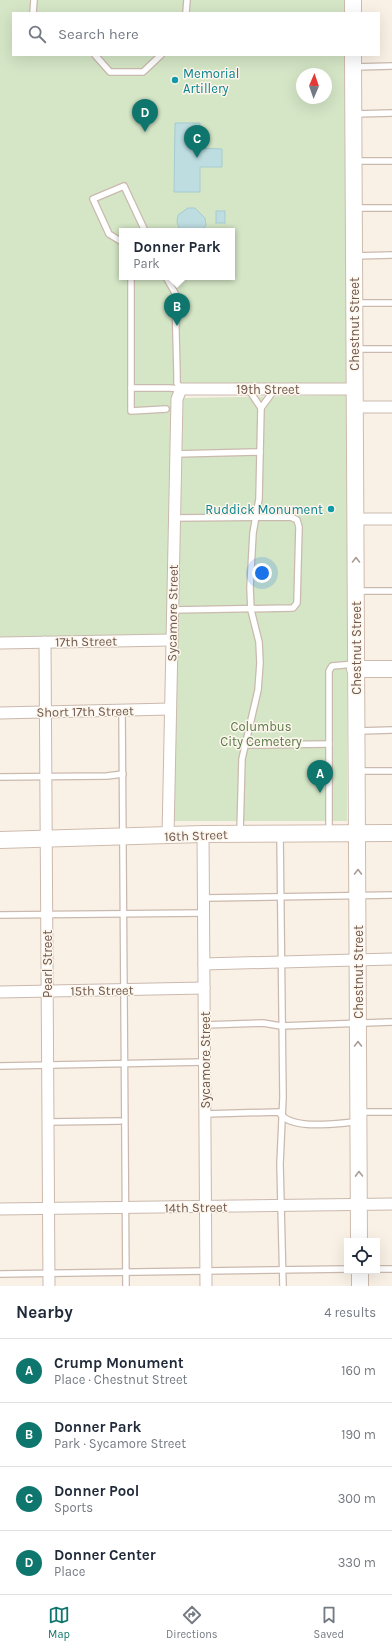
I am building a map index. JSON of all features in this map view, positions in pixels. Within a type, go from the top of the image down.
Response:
[{"type":"street","points":[[353,0],[353,12]]},
{"type":"street","name":"Chestnut Street","points":[[353,61],[356,519],[355,667],[358,833],[358,1117],[360,1238]]},
{"type":"street","name":"19th Street","points":[[181,390],[354,389]]},
{"type":"street","name":"Sycamore Street","points":[[168,836],[174,454],[176,399],[181,390]]},
{"type":"street","points":[[355,407],[392,407]]},
{"type":"street","points":[[356,519],[392,519]]},
{"type":"street","name":"17th Street","points":[[0,643],[171,640]]},
{"type":"street","name":"Pearl Street","points":[[45,642],[48,1286]]},
{"type":"street","points":[[355,667],[392,669]]},
{"type":"street","name":"Short 17th Street","points":[[0,713],[170,709]]},
{"type":"street","name":"16th Street","points":[[0,840],[46,840],[203,834],[392,833]]},
{"type":"street","name":"Sycamore Street","points":[[203,834],[206,1286]]},
{"type":"street","points":[[204,964],[392,959]]},
{"type":"street","name":"15th Street","points":[[0,992],[204,988]]},
{"type":"street","name":"14th Street","points":[[0,1209],[392,1204]]},
{"type":"street","points":[[360,1274],[360,1286]]},
{"type":"lane","points":[[33,12],[34,0]]},
{"type":"lane","points":[[186,0],[186,12]]},
{"type":"lane","points":[[96,56],[110,72],[143,72],[160,56]]},
{"type":"lane","points":[[353,61],[392,66]]},
{"type":"lane","points":[[354,114],[392,113]]},
{"type":"lane","points":[[354,161],[392,161]]},
{"type":"lane","points":[[119,240],[109,234],[93,199],[124,186],[144,228]]},
{"type":"lane","points":[[354,208],[392,208]]},
{"type":"lane","points":[[354,256],[392,255]]},
{"type":"lane","points":[[131,280],[131,411],[166,409]]},
{"type":"lane","points":[[168,280],[175,293],[177,383],[181,390]]},
{"type":"lane","points":[[354,303],[392,303]]},
{"type":"lane","points":[[354,350],[392,349]]},
{"type":"lane","points":[[131,388],[170,388],[181,390]]},
{"type":"lane","points":[[261,408],[275,389]]},
{"type":"lane","points":[[240,834],[242,759],[258,690],[260,663],[259,642],[251,610],[253,533],[259,499],[261,408],[249,390]]},
{"type":"lane","points":[[174,454],[260,452]]},
{"type":"lane","points":[[172,610],[251,610],[293,608],[297,603],[299,527],[297,520],[291,517],[256,516],[173,518]]},
{"type":"lane","points":[[356,591],[392,591]]},
{"type":"lane","points":[[329,834],[329,672],[332,666],[355,667]]},
{"type":"lane","points":[[122,710],[126,1286]]},
{"type":"lane","points":[[356,731],[392,730]]},
{"type":"lane","points":[[245,746],[328,744]]},
{"type":"lane","points":[[357,772],[392,771]]},
{"type":"lane","points":[[0,777],[107,776],[123,774]]},
{"type":"lane","points":[[280,834],[283,1286]]},
{"type":"lane","points":[[204,898],[392,895]]},
{"type":"lane","points":[[0,915],[204,913]]},
{"type":"lane","points":[[204,1025],[263,1023],[281,1026],[358,1022],[392,1022]]},
{"type":"lane","points":[[0,1066],[205,1062]]},
{"type":"lane","points":[[205,1114],[278,1112],[282,1118],[290,1122],[302,1124],[392,1112]]},
{"type":"lane","points":[[48,1122],[120,1121]]},
{"type":"lane","points":[[0,1274],[344,1269]]},
{"type":"lane","points":[[380,1269],[392,1269]]},
{"type":"green space","points":[[0,0],[353,0],[353,12],[12,12],[12,56],[353,56],[354,389],[181,390],[171,640],[0,638]]},
{"type":"green space","name":"Columbus City Cemetery","points":[[347,395],[347,821],[174,821],[183,398]]},
{"type":"water","points":[[175,123],[200,123],[199,148],[222,149],[222,167],[200,167],[200,192],[174,192]]},
{"type":"water","points":[[188,208],[195,208],[205,218],[206,225],[204,228],[179,228],[177,222],[178,215]]},
{"type":"water","points":[[216,211],[225,211],[225,223],[216,223]]},
{"type":"place","name":"Memorial Artillery","points":[[175,80]]},
{"type":"place","name":"Donner Center","points":[[145,132]]},
{"type":"place","name":"Donner Pool","points":[[197,158]]},
{"type":"place","name":"Donner Park","points":[[177,326]]},
{"type":"place","name":"Ruddick Monument","points":[[331,509]]},
{"type":"place","name":"Crump Monument","points":[[320,793]]}]
